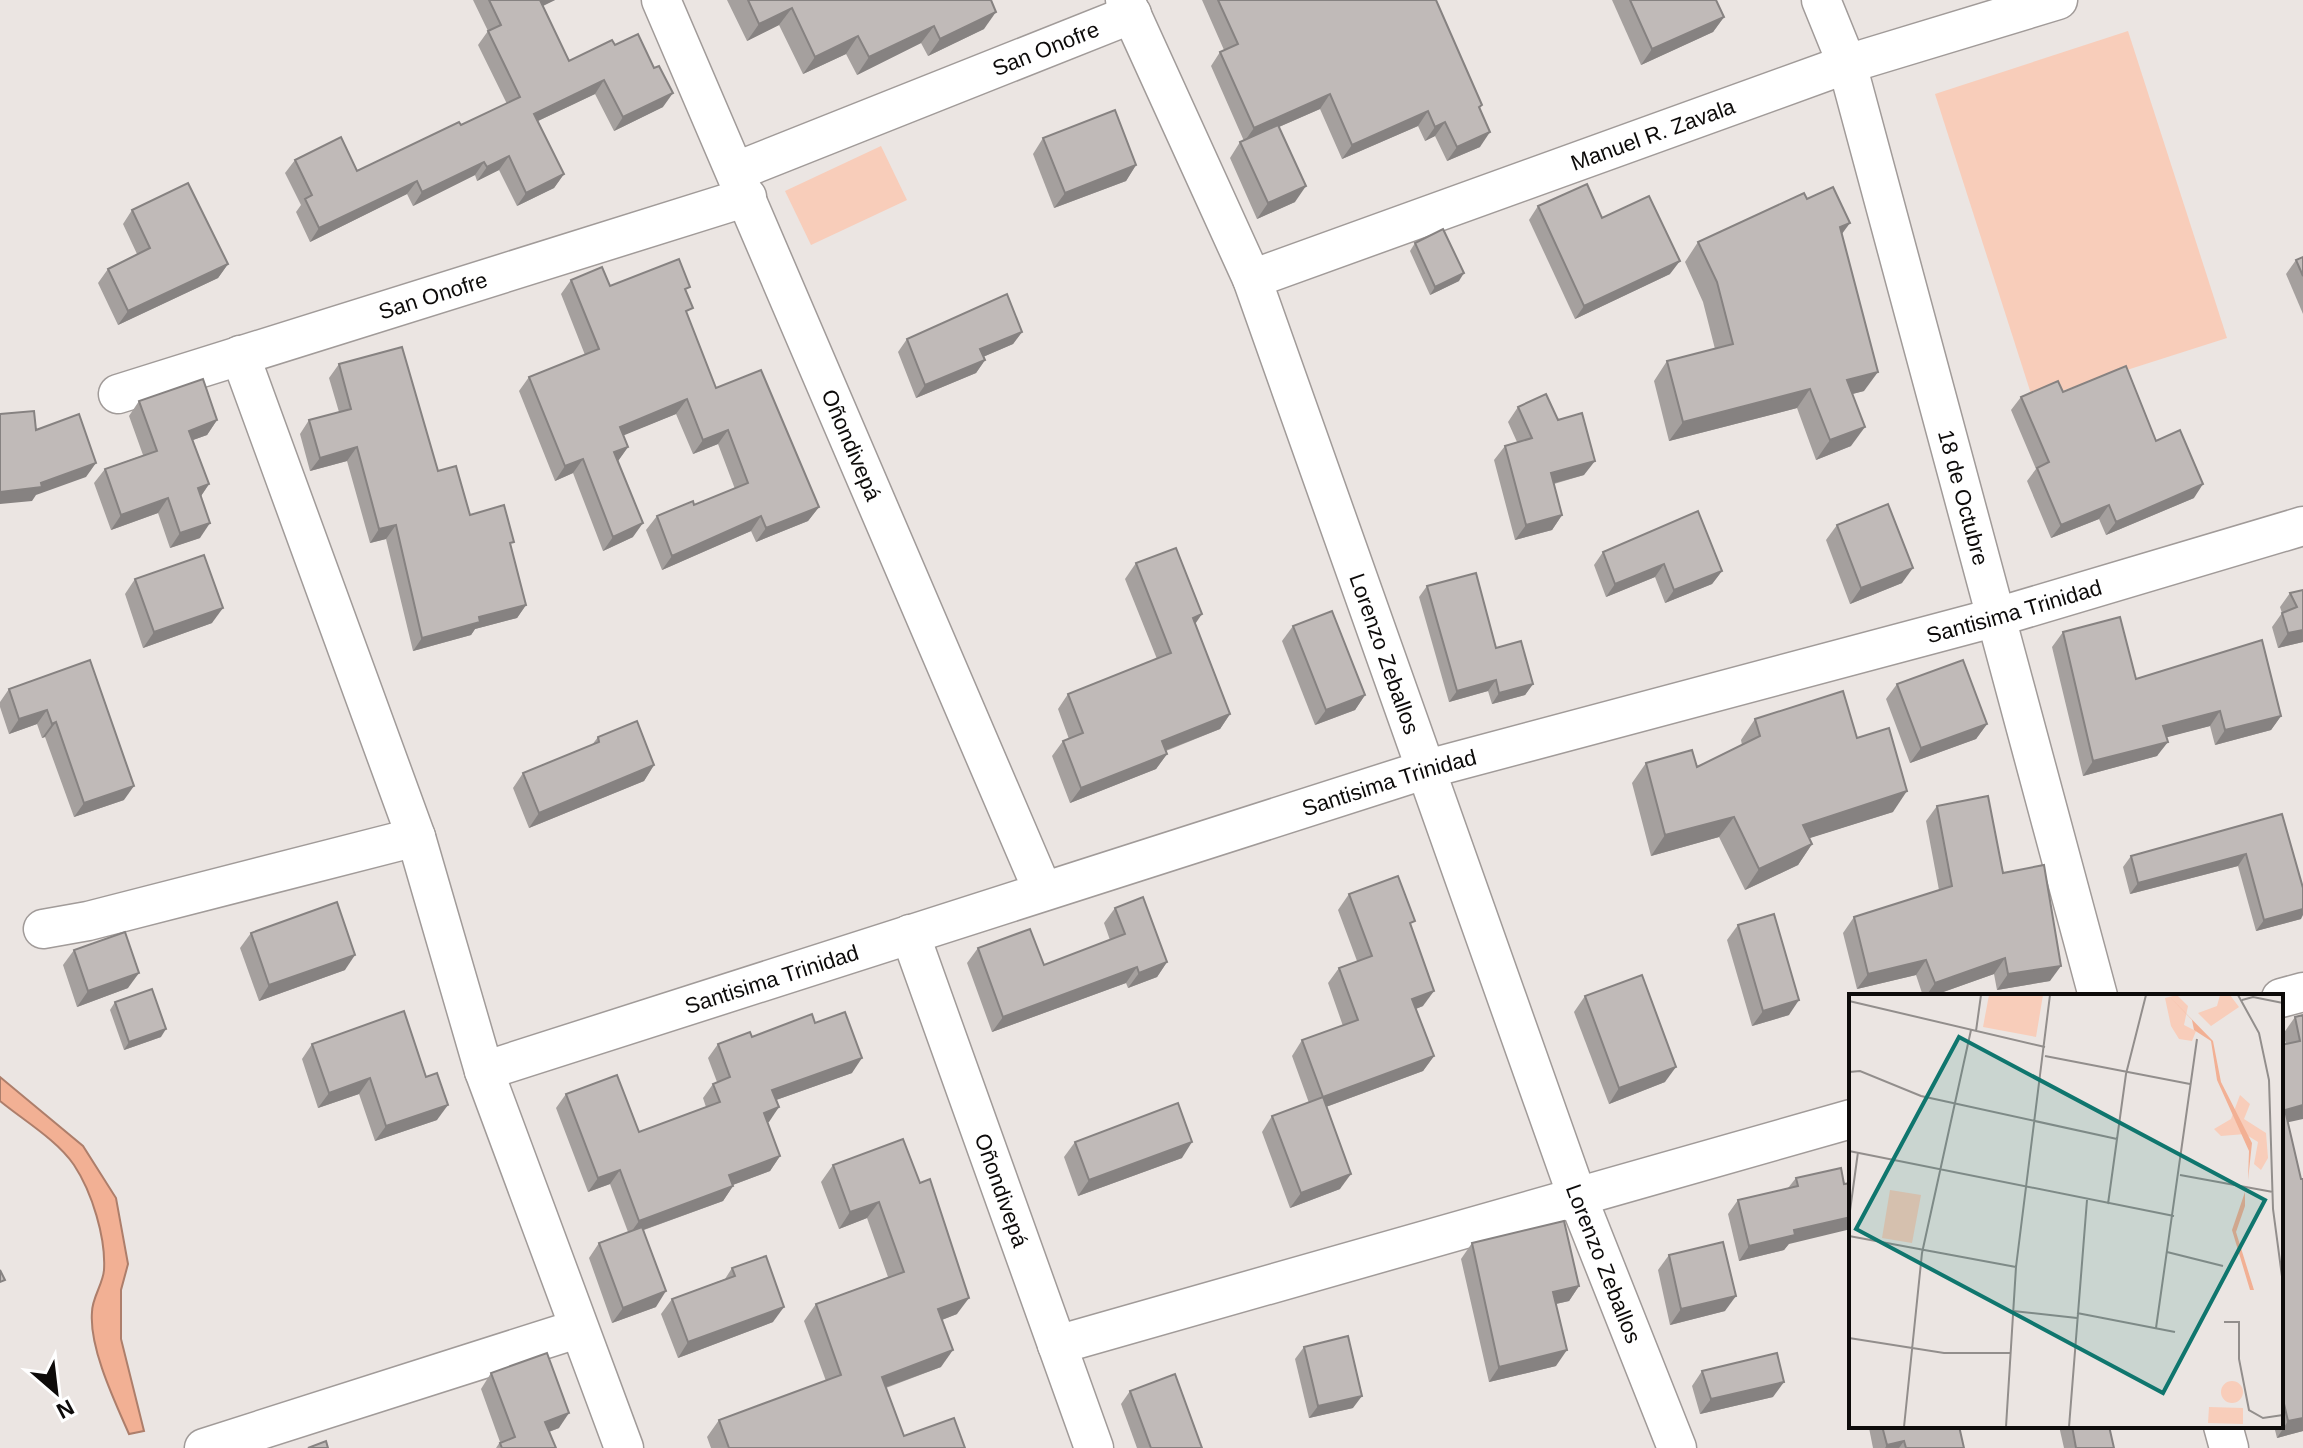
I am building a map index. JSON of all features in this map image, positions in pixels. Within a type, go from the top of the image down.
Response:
[{"type":"street","name":"Oñondivepá","points":[[661,0],[1042,889]]},
{"type":"street","name":"18 de Octubre","points":[[1821,0],[1847,64],[2097,994]]},
{"type":"street","name":"Manuel R. Zavala","points":[[1252,279],[1847,64],[2058,0]]},
{"type":"street","name":"San Onofre","points":[[118,394],[742,184],[1128,7]]},
{"type":"street","name":"Lorenzo Zeballos","points":[[1128,7],[1252,279],[1577,1196],[1677,1448]]},
{"type":"street","points":[[240,355],[416,837],[484,1071],[577,1329],[624,1448]]},
{"type":"street","name":"Santisima Trinidad","points":[[484,1071],[1042,889],[1427,769],[1997,617],[2303,526]]},
{"type":"street","points":[[43,929],[88,921],[416,837]]},
{"type":"street","name":"Oñondivepá","points":[[910,934],[1094,1448]]},
{"type":"street","points":[[2283,997],[2303,992]]},
{"type":"street","points":[[1057,1345],[1849,1120]]},
{"type":"street","points":[[204,1448],[577,1329]]},
{"type":"street","points":[[2224,1428],[2229,1448]]},
{"type":"shaded area","points":[[2128,31],[2227,338],[2033,400],[1935,94]]},
{"type":"shaded area","points":[[881,146],[907,200],[811,245],[785,191]]},
{"type":"shaded area","points":[[0,1077],[83,1146],[116,1198],[128,1264],[121,1290],[121,1339],[144,1431],[129,1434],[104,1374],[95,1342],[92,1307],[103,1275],[104,1257],[100,1230],[87,1188],[74,1165],[58,1147],[0,1101]]},
{"type":"building","points":[[489,0],[540,0],[569,61],[612,40],[615,45],[638,34],[654,68],[659,66],[673,93],[623,117],[604,80],[534,114],[564,174],[526,193],[509,156],[487,167],[484,162],[422,192],[417,181],[319,228],[305,199],[312,195],[295,160],[341,137],[357,171],[459,122],[461,125],[520,97],[488,31],[501,25]]},
{"type":"building","points":[[748,0],[991,0],[996,12],[940,39],[934,26],[869,57],[858,36],[815,57],[792,8],[759,24]]},
{"type":"building","points":[[1218,0],[1436,0],[1482,105],[1479,107],[1490,132],[1457,147],[1445,122],[1435,127],[1428,111],[1352,145],[1330,94],[1254,128],[1220,52],[1238,44]]},
{"type":"building","points":[[1630,0],[1716,0],[1724,17],[1652,49]]},
{"type":"building","points":[[1115,110],[1136,165],[1065,193],[1043,138]]},
{"type":"building","points":[[1278,125],[1306,186],[1268,203],[1240,142]]},
{"type":"building","points":[[188,183],[228,264],[128,311],[108,269],[150,248],[132,210]]},
{"type":"building","points":[[1587,184],[1602,218],[1649,196],[1680,261],[1584,306],[1538,206]]},
{"type":"building","points":[[1833,187],[1850,223],[1840,227],[1878,372],[1847,380],[1865,427],[1830,440],[1810,389],[1683,422],[1667,361],[1733,344],[1717,282],[1698,242],[1804,193],[1807,199]]},
{"type":"building","points":[[1443,229],[1464,273],[1435,287],[1415,243]]},
{"type":"building","points":[[2303,257],[2303,276],[2296,260]]},
{"type":"building","points":[[679,259],[690,287],[685,289],[693,308],[686,311],[716,388],[761,370],[819,507],[766,528],[761,516],[672,556],[657,516],[748,483],[728,430],[703,440],[687,399],[620,427],[628,447],[614,452],[643,523],[613,537],[583,459],[565,466],[529,377],[599,349],[571,280],[602,267],[610,286]]},
{"type":"building","points":[[1007,294],[1022,332],[980,349],[985,360],[925,385],[907,339]]},
{"type":"building","points":[[402,347],[438,471],[456,466],[470,515],[504,505],[526,605],[479,617],[480,622],[422,638],[396,525],[379,529],[357,447],[320,458],[309,420],[351,409],[339,364]]},
{"type":"building","points":[[2126,366],[2156,441],[2180,430],[2203,484],[2116,522],[2109,505],[2061,525],[2037,468],[2049,462],[2021,397],[2058,381],[2063,392]]},
{"type":"building","points":[[203,379],[217,420],[189,431],[209,484],[198,488],[210,523],[180,533],[168,498],[121,515],[105,469],[157,451],[139,401]]},
{"type":"building","points":[[1546,394],[1558,420],[1582,413],[1595,461],[1551,473],[1562,515],[1526,525],[1505,446],[1532,438],[1518,407]]},
{"type":"building","points":[[34,411],[36,430],[79,414],[96,463],[41,483],[42,487],[0,492],[0,414]]},
{"type":"building","points":[[1888,504],[1913,568],[1861,588],[1837,525]]},
{"type":"building","points":[[1698,511],[1722,571],[1674,590],[1664,564],[1615,584],[1603,552]]},
{"type":"building","points":[[1176,548],[1202,614],[1193,618],[1230,714],[1162,741],[1167,754],[1081,788],[1063,741],[1083,733],[1068,694],[1171,653],[1136,563]]},
{"type":"building","points":[[204,555],[223,608],[154,632],[135,579]]},
{"type":"building","points":[[1476,573],[1496,648],[1521,641],[1533,684],[1499,693],[1496,680],[1457,691],[1427,586]]},
{"type":"building","points":[[2303,590],[2303,630],[2288,633],[2282,613],[2297,607],[2290,593]]},
{"type":"building","points":[[1332,611],[1365,695],[1326,710],[1293,626]]},
{"type":"building","points":[[2120,617],[2136,679],[2262,640],[2281,716],[2225,730],[2220,711],[2163,726],[2168,742],[2093,761],[2063,632]]},
{"type":"building","points":[[90,660],[134,786],[84,803],[56,722],[52,724],[47,710],[19,719],[9,689]]},
{"type":"building","points":[[1963,660],[1987,724],[1921,748],[1897,684]]},
{"type":"building","points":[[1843,691],[1857,738],[1889,728],[1907,791],[1803,825],[1812,844],[1759,869],[1734,817],[1665,835],[1646,763],[1692,750],[1697,767],[1760,736],[1755,719]]},
{"type":"building","points":[[637,721],[654,765],[539,813],[523,773],[599,742],[598,737]]},
{"type":"building","points":[[1988,796],[2003,873],[2044,865],[2061,966],[2008,974],[2005,958],[1935,983],[1926,960],[1868,974],[1854,917],[1952,886],[1937,806]]},
{"type":"building","points":[[2282,814],[2303,888],[2303,909],[2264,920],[2246,854],[2138,883],[2131,856]]},
{"type":"building","points":[[1398,876],[1415,921],[1410,923],[1434,991],[1412,999],[1434,1056],[1323,1097],[1302,1040],[1358,1020],[1339,968],[1372,956],[1349,894]]},
{"type":"building","points":[[1143,897],[1167,962],[1139,973],[1137,967],[1003,1017],[978,948],[1030,929],[1044,965],[1125,934],[1115,908]]},
{"type":"building","points":[[337,902],[355,955],[269,985],[251,933]]},
{"type":"building","points":[[1774,914],[1799,1000],[1763,1011],[1738,925]]},
{"type":"building","points":[[125,932],[139,973],[88,991],[74,950]]},
{"type":"building","points":[[1642,975],[1676,1067],[1619,1088],[1585,996]]},
{"type":"building","points":[[152,989],[166,1029],[129,1042],[115,1002]]},
{"type":"building","points":[[404,1011],[426,1077],[437,1073],[448,1105],[386,1126],[370,1078],[329,1093],[312,1044]]},
{"type":"building","points":[[845,1012],[862,1058],[772,1090],[779,1107],[764,1113],[780,1156],[729,1175],[733,1186],[639,1221],[620,1170],[598,1178],[566,1094],[617,1075],[639,1132],[720,1102],[713,1084],[730,1077],[718,1044],[750,1032],[752,1037],[812,1014],[815,1023]]},
{"type":"building","points":[[2303,1015],[2303,1105],[2285,1110],[2303,1179],[2303,1418],[2288,1421],[2283,1400],[2283,1045],[2300,1041],[2295,1017]]},
{"type":"building","points":[[1323,1097],[1351,1174],[1301,1193],[1272,1116]]},
{"type":"building","points":[[1178,1103],[1192,1142],[1089,1180],[1075,1142]]},
{"type":"building","points":[[903,1139],[920,1183],[930,1179],[969,1298],[938,1309],[953,1350],[882,1377],[904,1436],[954,1418],[965,1448],[729,1448],[719,1420],[841,1375],[816,1304],[904,1272],[879,1202],[850,1212],[833,1165]]},
{"type":"building","points":[[1841,1168],[1844,1184],[1849,1183],[1849,1217],[1794,1230],[1795,1235],[1749,1246],[1738,1200],[1798,1186],[1796,1178]]},
{"type":"building","points":[[1564,1221],[1579,1286],[1553,1292],[1567,1350],[1499,1367],[1472,1243]]},
{"type":"building","points":[[642,1227],[666,1291],[623,1308],[599,1243]]},
{"type":"building","points":[[1723,1242],[1736,1296],[1681,1309],[1669,1255]]},
{"type":"building","points":[[766,1256],[784,1307],[688,1342],[672,1299],[735,1276],[732,1268]]},
{"type":"building","points":[[1348,1336],[1362,1396],[1318,1406],[1304,1347]]},
{"type":"building","points":[[547,1353],[569,1413],[545,1422],[556,1448],[502,1448],[500,1443],[515,1437],[491,1373]]},
{"type":"building","points":[[1777,1353],[1784,1382],[1711,1399],[1702,1371]]},
{"type":"building","points":[[1175,1374],[1202,1448],[1151,1448],[1130,1391]]},
{"type":"building","points":[[1883,1428],[1959,1428],[1964,1448],[1906,1448],[1904,1441],[1887,1445]]},
{"type":"building","points":[[2072,1428],[2109,1428],[2114,1448],[2076,1448]]},
{"type":"building","points":[[326,1441],[328,1448],[308,1448]]}]
